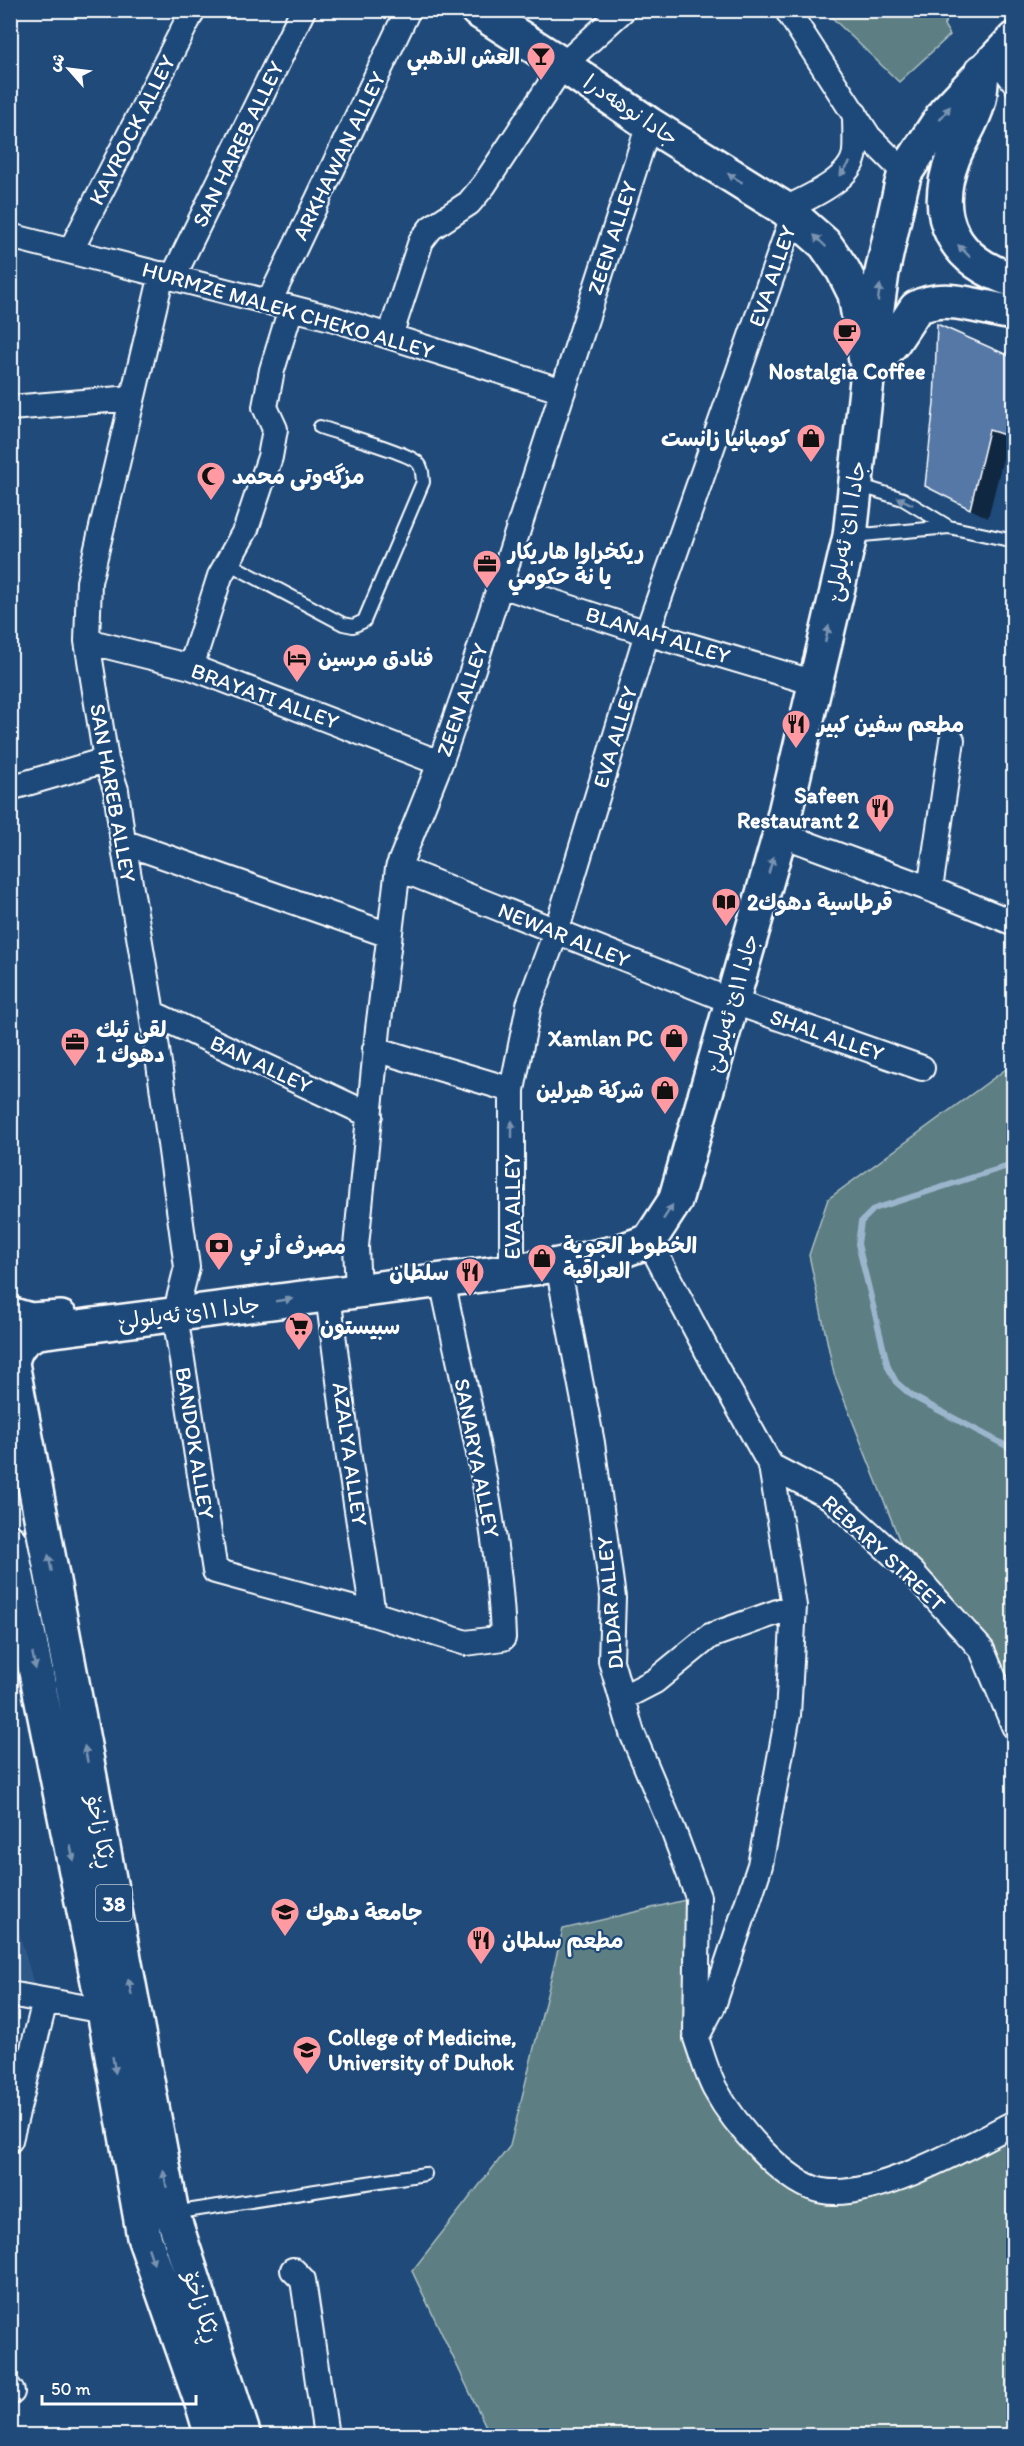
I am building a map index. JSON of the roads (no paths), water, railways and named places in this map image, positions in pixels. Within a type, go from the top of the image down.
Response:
[{"type":"main road","name":"جادا نوهەدرا","points":[[477,10],[649,124],[789,212],[825,244],[843,270],[855,294],[868,371]]},
{"type":"main road","name":"جادا ١١ێ ئه‌یلولێ","points":[[12,1363],[17,1346],[31,1335],[558,1265],[618,1252],[649,1241],[675,1201],[780,834],[850,536],[868,371],[882,273],[905,173],[945,112],[996,57]]},
{"type":"main road","points":[[996,57],[978,104],[952,159],[945,185],[944,206],[946,225],[964,252],[986,269],[1014,280]]},
{"type":"main road","points":[[868,371],[894,341],[916,308],[928,302],[947,301],[1014,313]]},
{"type":"main road","points":[[10,1314],[30,1320],[59,1318],[108,1323]]},
{"type":"main road","name":"ڕێکا زاخۆ","points":[[12,1363],[172,2213],[244,2436]]},
{"type":"main road","name":"ڕێکا زاخۆ","points":[[10,1542],[104,2011],[144,2237],[212,2436]]},
{"type":"street","name":"KAVROCK ALLEY","points":[[71,250],[193,10]]},
{"type":"street","name":"SAN HAREB ALLEY","points":[[175,1315],[187,1267],[152,1013],[116,790],[106,760],[87,641],[89,582],[132,398],[168,275],[303,10]]},
{"type":"street","name":"ARKHAWAN ALLEY","points":[[191,668],[220,576],[246,529],[270,457],[275,429],[265,407],[280,305],[408,10]]},
{"type":"street","points":[[390,336],[422,241],[431,228],[469,202],[484,186],[563,65],[623,10]]},
{"type":"street","points":[[787,10],[869,137],[905,173]]},
{"type":"street","points":[[789,212],[826,189],[843,174],[855,155],[855,114]]},
{"type":"street","name":"ZEEN ALLEY","points":[[343,1293],[356,1246],[375,1049],[398,868],[440,763],[501,585],[649,124]]},
{"type":"street","name":"EVA ALLEY","points":[[512,1271],[512,1090],[529,1005],[556,932],[647,633],[789,212]]},
{"type":"street","name":"HURMZE MALEK CHEKO ALLEY","points":[[10,236],[280,305],[390,336],[562,391]]},
{"type":"street","points":[[10,408],[132,398]]},
{"type":"street","name":"BLANAH ALLEY","points":[[501,585],[647,633],[815,683]]},
{"type":"street","name":"BRAYATI ALLEY","points":[[87,641],[191,668],[440,763]]},
{"type":"street","points":[[930,889],[952,740]]},
{"type":"street","points":[[10,788],[106,760]]},
{"type":"street","points":[[780,834],[930,889],[1014,923]]},
{"type":"street","points":[[123,842],[389,935]]},
{"type":"street","name":"NEWAR ALLEY","points":[[398,868],[731,1001]]},
{"type":"street","name":"SHAL ALLEY","points":[[731,1001],[922,1068]]},
{"type":"street","name":"BAN ALLEY","points":[[152,1013],[370,1115]]},
{"type":"street","points":[[375,1049],[512,1090]]},
{"type":"street","points":[[649,1241],[771,1466],[794,1606],[788,1715],[760,1865],[713,2006],[696,2038],[715,2089],[749,2139],[789,2175],[822,2191],[864,2190],[956,2154],[1014,2123]]},
{"type":"street","name":"DLDAR ALLEY","points":[[558,1265],[592,1443],[613,1598],[611,1661],[632,1733],[673,1830],[698,1897],[696,2038]]},
{"type":"street","name":"SANARYA ALLEY","points":[[373,1614],[466,1643],[503,1638],[489,1508],[442,1280]]},
{"type":"street","name":"AZALYA ALLEY","points":[[343,1293],[350,1458],[373,1614]]},
{"type":"street","name":"BANDOK ALLEY","points":[[175,1315],[215,1571],[373,1614]]},
{"type":"street","name":"REBARY STREET","points":[[771,1466],[830,1497],[912,1572],[982,1650],[1014,1726]]},
{"type":"street","points":[[622,1698],[656,1681],[710,1636],[794,1606]]},
{"type":"street","points":[[10,1994],[104,2011]]},
{"type":"street","points":[[10,2140],[45,2001]]},
{"type":"street","points":[[293,2270],[303,2280],[326,2436]]},
{"type":"lane","points":[[996,57],[1014,91]]},
{"type":"lane","points":[[228,563],[343,624],[353,626],[364,621],[423,482],[422,471],[418,462],[320,427]]},
{"type":"lane","points":[[857,484],[903,499],[949,527]]},
{"type":"lane","points":[[850,536],[949,527],[1014,542]]},
{"type":"lane","points":[[172,2213],[425,2174]]},
{"type":"waterway","points":[[1014,1164],[874,1209],[861,1222],[858,1244],[888,1367],[896,1382],[912,1396],[1014,1450]]},
{"type":"place","name":"العش الذهبي","points":[[541,82]]},
{"type":"place","name":"Nostalgia Coffee","points":[[847,358]]},
{"type":"place","name":"كومپانيا زانست","points":[[811,464]]},
{"type":"place","name":"مزگەوتی محمد","points":[[211,502]]},
{"type":"place","name":"ريكخراوا هاريكار يا نة حكومي","points":[[487,590]]},
{"type":"place","name":"فنادق مرسين","points":[[297,684]]},
{"type":"place","name":"مطعم سفين كبير","points":[[796,750]]},
{"type":"place","name":"Safeen Restaurant 2","points":[[880,834]]},
{"type":"place","name":"قرطاسية دهوك2","points":[[726,928]]},
{"type":"place","name":"Xamlan PC","points":[[674,1064]]},
{"type":"place","name":"لقى ئيك 1 دهوك","points":[[75,1068]]},
{"type":"place","name":"شركة هيرلين","points":[[665,1116]]},
{"type":"place","name":"مصرف أر تي","points":[[219,1272]]},
{"type":"place","name":"الخطوط الجوية العراقية","points":[[542,1284]]},
{"type":"place","name":"سلطان","points":[[470,1298]]},
{"type":"place","name":"سبيستون","points":[[299,1352]]},
{"type":"place","name":"جامعة دهوك","points":[[285,1938]]},
{"type":"place","name":"مطعم سلطان","points":[[481,1966]]},
{"type":"place","name":"College of Medicine, University of Duhok","points":[[307,2076]]}]
